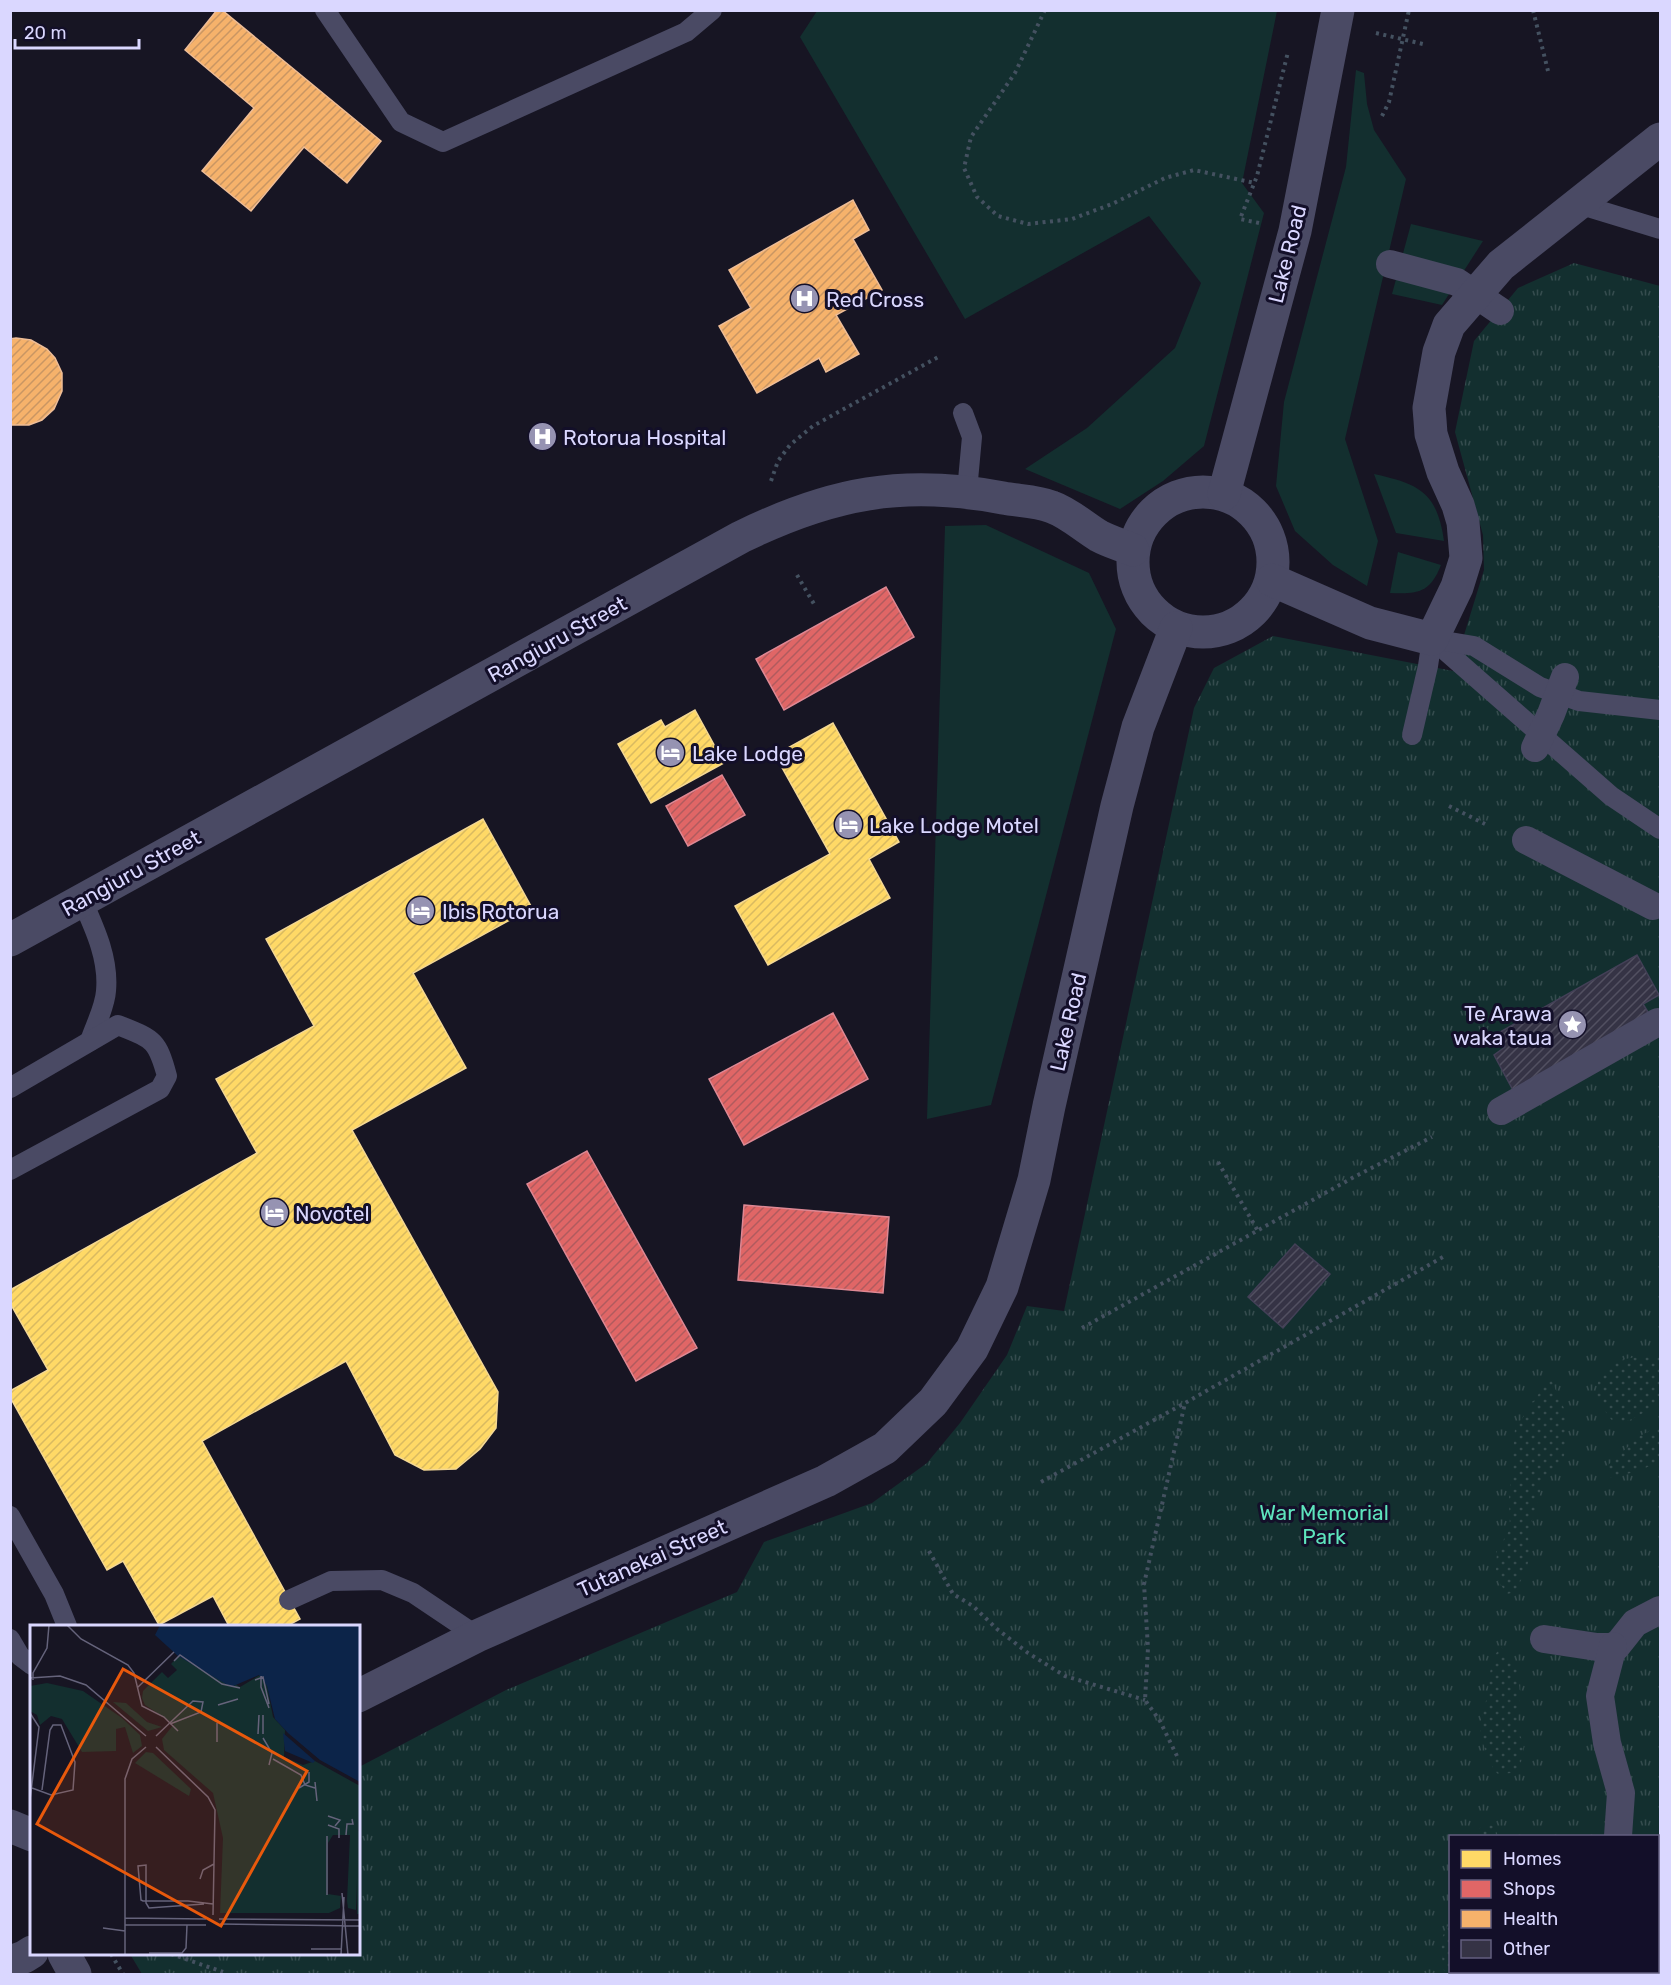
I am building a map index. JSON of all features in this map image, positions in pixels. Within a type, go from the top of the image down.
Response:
[{"type":"street","name":"Lake Road","points":[[1224,494],[1295,231],[1338,10]]},
{"type":"street","points":[[1272,580],[1370,623],[1432,639],[1458,587],[1466,558],[1463,522],[1431,434],[1429,408],[1443,338],[1449,324],[1487,302],[1501,265],[1660,139]]},
{"type":"street","points":[[1390,264],[1457,282],[1487,302]]},
{"type":"street","name":"Rangiuru Street","points":[[10,940],[778,519],[836,499],[879,492],[919,489],[967,491],[1053,507],[1102,538],[1133,550]]},
{"type":"street","points":[[1204,491],[1224,494],[1243,504],[1259,519],[1269,537],[1274,559],[1272,580],[1262,603],[1244,620],[1223,630],[1199,633],[1176,628],[1156,615],[1141,597],[1133,574],[1133,550],[1139,531],[1150,514],[1166,501],[1184,494],[1204,491]]},
{"type":"street","name":"Lake Road","points":[[933,1402],[972,1349],[1002,1287],[1034,1180],[1048,1106],[1117,806],[1138,727],[1176,628]]},
{"type":"street","points":[[1538,742],[1561,685]]},
{"type":"street","points":[[1526,840],[1653,906]]},
{"type":"street","points":[[1501,1111],[1658,1022]]},
{"type":"street","name":"Tutanekai Street","points":[[360,1695],[477,1636],[826,1481],[885,1448],[933,1402]]},
{"type":"street","points":[[1544,1639],[1597,1647],[1616,1647],[1635,1623],[1660,1610]]},
{"type":"street","points":[[1613,1646],[1600,1696],[1606,1743],[1621,1793],[1618,1835]]},
{"type":"street","points":[[10,1826],[30,1834]]},
{"type":"street","points":[[10,1962],[30,1953]]},
{"type":"street","points":[[65,1955],[75,1974]]},
{"type":"lane","points":[[325,10],[401,122],[443,142],[686,32],[712,10]]},
{"type":"lane","points":[[1578,204],[1660,229]]},
{"type":"lane","points":[[963,413],[972,437],[967,491]]},
{"type":"lane","points":[[1432,639],[1474,646],[1540,687],[1561,685],[1579,701],[1660,710]]},
{"type":"lane","points":[[1412,735],[1432,639]]},
{"type":"lane","points":[[1432,639],[1538,742],[1660,829]]},
{"type":"lane","points":[[82,900],[98,937],[105,967],[106,993],[90,1041]]},
{"type":"lane","points":[[10,1088],[118,1024],[145,1035],[156,1044],[167,1076],[160,1089],[10,1170]]},
{"type":"lane","points":[[10,1516],[54,1594],[67,1625]]},
{"type":"lane","points":[[289,1600],[331,1581],[382,1580],[413,1593],[477,1636]]},
{"type":"lane","points":[[10,1639],[20,1656],[30,1664]]},
{"type":"path","points":[[1045,10],[1015,73],[971,138],[964,168],[977,198],[998,216],[1028,224],[1072,219],[1112,204],[1165,178],[1194,170],[1255,183]]},
{"type":"path","points":[[1382,116],[1389,102],[1409,10]]},
{"type":"path","points":[[1533,10],[1548,71]]},
{"type":"path","points":[[1376,33],[1423,44]]},
{"type":"path","points":[[1262,223],[1240,219],[1255,183],[1289,47]]},
{"type":"path","points":[[771,482],[778,461],[790,445],[813,426],[940,356]]},
{"type":"path","points":[[797,575],[814,604]]},
{"type":"path","points":[[1449,806],[1485,824]]},
{"type":"path","points":[[1082,1329],[1354,1177],[1432,1137]]},
{"type":"path","points":[[1218,1162],[1258,1231]]},
{"type":"path","points":[[1041,1482],[1443,1257]]},
{"type":"path","points":[[1145,1700],[1148,1647],[1144,1584],[1185,1403]]},
{"type":"path","points":[[929,1551],[953,1594],[973,1606],[997,1629],[1028,1653],[1065,1676],[1145,1700],[1160,1721],[1177,1756]]},
{"type":"path","points":[[112,1955],[123,1974]]},
{"type":"path","points":[[176,1955],[223,1972]]},
{"type":"green space","points":[[817,11],[1277,11],[1242,183],[1264,213],[1204,446],[1163,481],[1120,509],[1025,469],[1087,428],[1175,348],[1201,283],[1149,216],[965,319],[800,37]]},
{"type":"green space","points":[[1356,70],[1364,73],[1367,104],[1374,130],[1406,179],[1345,439],[1378,541],[1367,586],[1333,565],[1295,531],[1276,486],[1284,402],[1346,167]]},
{"type":"green space","points":[[1411,224],[1483,241],[1442,305],[1392,294]]},
{"type":"green space","name":"War Memorial Park","points":[[1574,263],[1660,286],[1660,1974],[142,1974],[131,1955],[360,1955],[360,1766],[506,1690],[737,1592],[764,1542],[872,1503],[927,1463],[960,1423],[1007,1355],[1027,1306],[1064,1311],[1194,708],[1214,668],[1273,636],[1453,671],[1484,570],[1483,535],[1455,432],[1474,341],[1518,288]]},
{"type":"green space","points":[[1374,474],[1403,482],[1423,493],[1431,501],[1436,511],[1444,541],[1396,533]]},
{"type":"green space","points":[[986,525],[1089,573],[1116,629],[991,1105],[927,1119],[945,526]]},
{"type":"green space","points":[[1398,552],[1441,565],[1432,581],[1422,590],[1390,593]]},
{"type":"green space","points":[[1660,1356],[1660,1403],[1628,1421],[1613,1422],[1598,1399],[1597,1388],[1602,1373],[1609,1366],[1625,1359]]},
{"type":"green space","points":[[1550,1377],[1567,1415],[1566,1449],[1560,1469],[1544,1478],[1528,1535],[1530,1551],[1527,1568],[1515,1592],[1507,1594],[1499,1582],[1496,1570],[1497,1551],[1510,1529],[1509,1499],[1515,1429]]},
{"type":"green space","points":[[1660,1425],[1660,1461],[1639,1471],[1609,1478],[1608,1465],[1640,1436]]},
{"type":"green space","points":[[1501,1647],[1516,1664],[1520,1691],[1517,1729],[1524,1744],[1520,1768],[1511,1773],[1498,1774],[1485,1748],[1481,1726],[1491,1666]]},
{"type":"green space","points":[[1486,1824],[1494,1826],[1498,1835],[1476,1835]]},
{"type":"green space","points":[[1449,1923],[1449,1973],[1477,1974],[1448,1974],[1443,1969],[1441,1940]]},
{"type":"building: Homes","name":"Lake Lodge","points":[[695,710],[724,763],[651,803],[618,744],[661,720],[665,727]]},
{"type":"building: Homes","points":[[833,723],[899,842],[869,859],[890,898],[768,965],[735,906],[830,854],[775,755]]},
{"type":"building: Homes","name":"Novotel","points":[[483,819],[532,908],[413,973],[466,1068],[352,1130],[498,1392],[496,1428],[480,1449],[456,1469],[424,1470],[395,1455],[346,1361],[202,1441],[300,1619],[289,1625],[228,1625],[213,1596],[159,1625],[123,1561],[107,1570],[10,1397],[10,1391],[48,1370],[10,1303],[10,1290],[257,1153],[216,1079],[314,1026],[266,939]]},
{"type":"building: Shops","points":[[886,587],[914,637],[784,710],[756,659]]},
{"type":"building: Shops","points":[[722,775],[745,815],[688,846],[666,806]]},
{"type":"building: Shops","points":[[833,1013],[868,1079],[744,1145],[709,1079]]},
{"type":"building: Shops","points":[[587,1151],[697,1348],[636,1381],[527,1184]]},
{"type":"building: Shops","points":[[744,1205],[889,1217],[883,1293],[738,1280]]},
{"type":"building: Health","points":[[217,10],[222,10],[381,141],[347,183],[304,147],[251,211],[202,171],[254,108],[185,50]]},
{"type":"building: Health","name":"Red Cross","points":[[853,200],[869,230],[853,239],[882,290],[836,315],[859,354],[826,372],[819,358],[757,393],[719,326],[751,308],[729,270]]},
{"type":"building: Health","points":[[10,339],[31,340],[47,349],[55,358],[62,373],[62,391],[54,409],[42,420],[29,425],[10,425]]},
{"type":"building: Other","points":[[1637,955],[1659,995],[1643,1004],[1651,1017],[1514,1092],[1494,1055],[1505,1047],[1500,1032]]},
{"type":"building: Other","points":[[1295,1244],[1330,1274],[1283,1328],[1248,1297]]},
{"type":"place","name":"Red Cross","points":[[805,299]]},
{"type":"place","name":"Rotorua Hospital","points":[[542,437]]},
{"type":"place","name":"Lake Lodge","points":[[671,753]]},
{"type":"place","name":"Lake Lodge Motel","points":[[848,825]]},
{"type":"place","name":"Ibis Rotorua","points":[[421,911]]},
{"type":"place","name":"Te Arawa waka taua","points":[[1573,1025]]},
{"type":"place","name":"Novotel","points":[[274,1213]]}]
